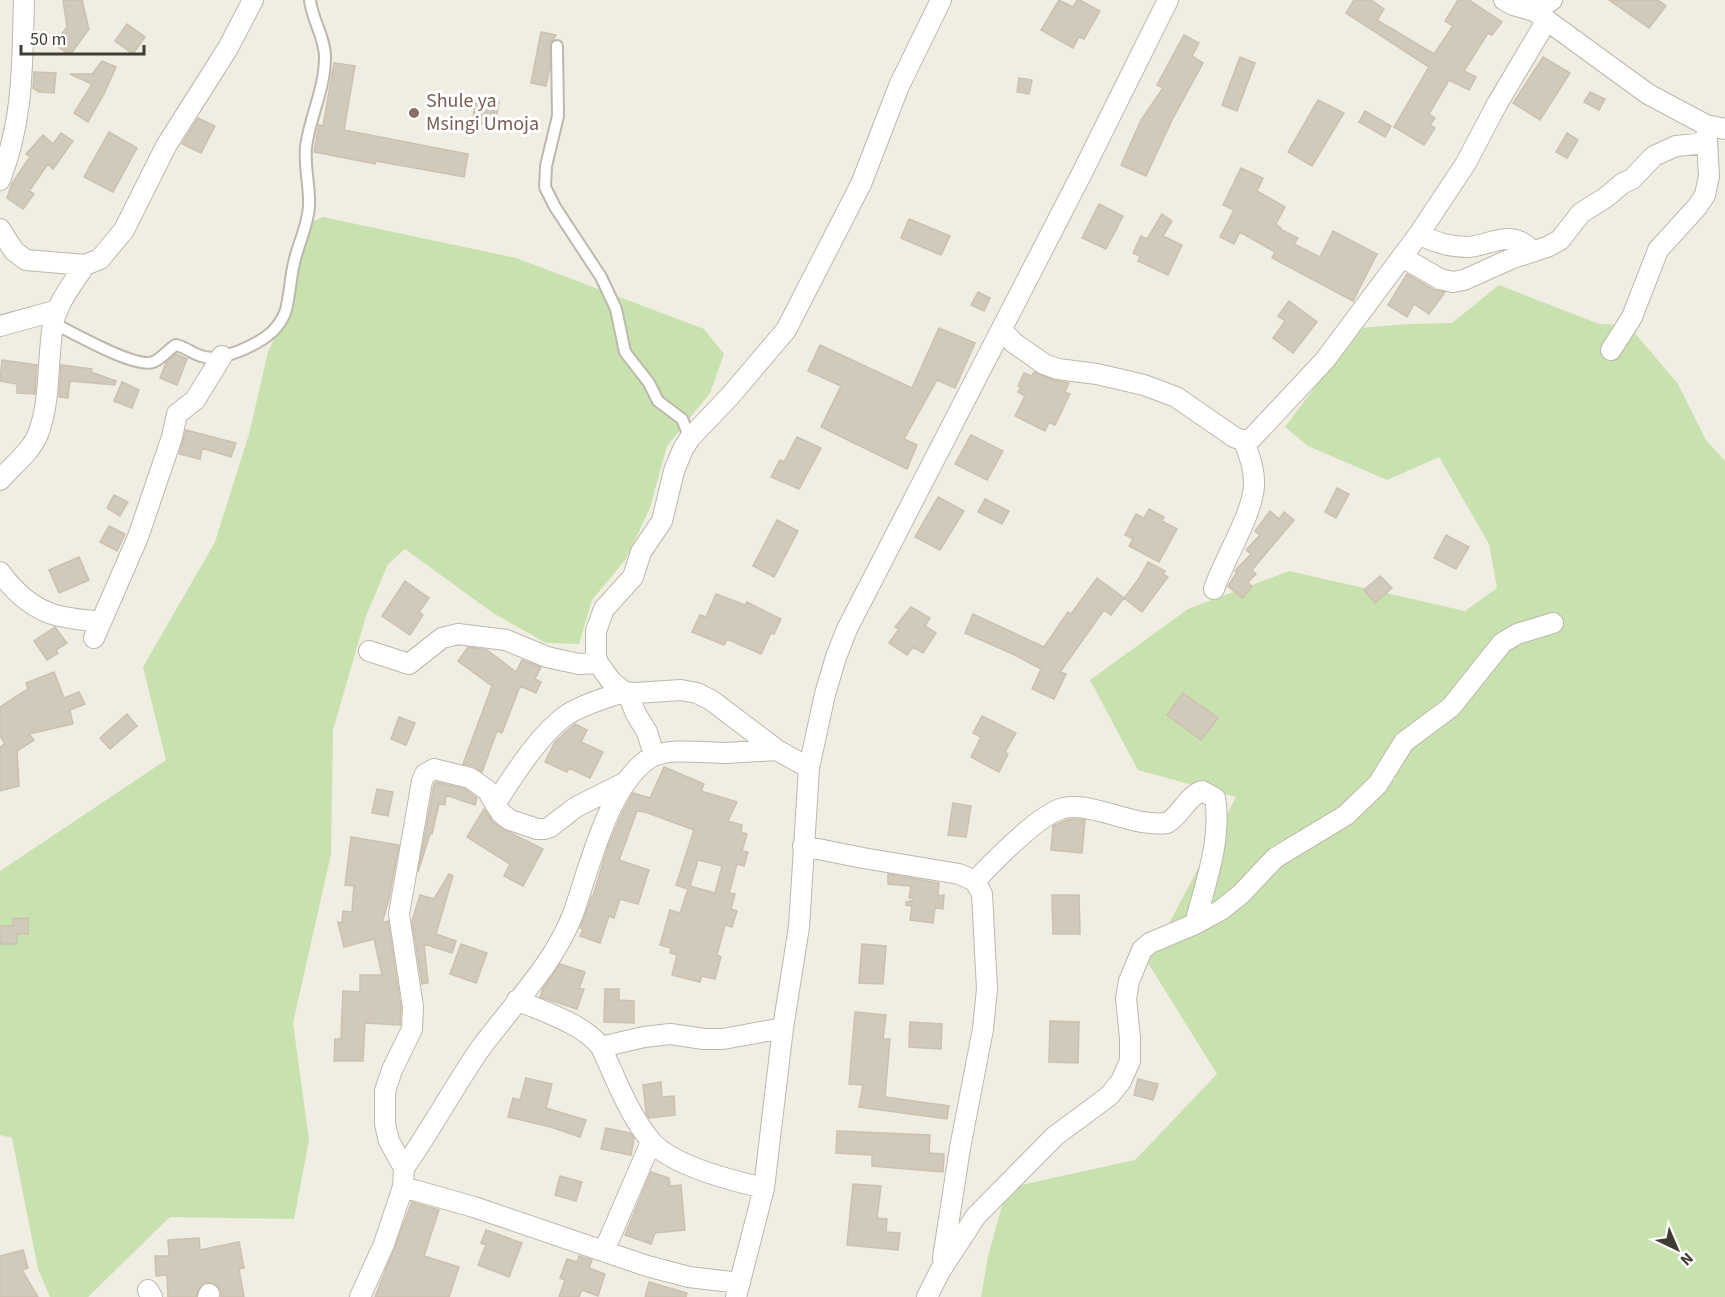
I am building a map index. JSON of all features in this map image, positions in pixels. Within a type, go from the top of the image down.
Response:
[{"type":"street","points":[[0,180],[20,106],[24,0]]},
{"type":"street","points":[[0,229],[14,251],[26,260],[85,265],[100,259],[124,230],[166,146],[228,48],[253,0]]},
{"type":"street","points":[[654,755],[647,732],[625,692],[611,681],[598,663],[595,645],[599,621],[609,602],[633,577],[641,552],[662,521],[674,471],[690,438],[730,396],[786,330],[861,183],[899,86],[941,0]]},
{"type":"street","points":[[624,783],[576,807],[544,830],[510,820],[501,813],[487,790],[470,778],[434,769],[425,774],[399,914],[413,1007],[412,1029],[392,1070],[385,1091],[385,1124],[403,1177],[474,1207],[647,1266],[730,1290],[764,1188],[783,1028],[799,927],[809,768],[825,694],[836,657],[847,629],[1002,330],[1168,0]]},
{"type":"street","points":[[1504,0],[1540,15],[1648,94],[1713,132]]},
{"type":"street","points":[[1002,330],[1014,343],[1044,364],[1058,369],[1096,374],[1144,385],[1176,397],[1234,437],[1244,441],[1258,434],[1325,360],[1419,234],[1466,163],[1540,15],[1552,0]]},
{"type":"street","points":[[1402,257],[1440,279],[1454,282],[1464,280],[1513,258],[1548,248],[1560,240],[1581,213],[1632,178],[1654,156],[1713,132]]},
{"type":"street","points":[[1611,350],[1632,317],[1658,249],[1697,207],[1705,195],[1713,132]]},
{"type":"street","points":[[1419,234],[1436,243],[1452,246],[1471,247],[1504,238],[1516,240],[1527,246],[1528,253]]},
{"type":"street","points":[[0,480],[31,446],[38,434],[56,316],[85,265]]},
{"type":"street","points":[[0,326],[56,316]]},
{"type":"street","points":[[0,572],[11,587],[25,598],[53,614],[98,630],[138,537],[172,437],[177,414],[195,400],[222,356]]},
{"type":"street","points":[[1214,589],[1249,506],[1254,487],[1251,461],[1244,441]]},
{"type":"street","points":[[927,1297],[940,1271],[976,1216],[1054,1136],[1108,1096],[1121,1081],[1130,1061],[1126,999],[1129,981],[1142,950],[1150,943],[1221,910],[1241,894],[1275,858],[1340,819],[1378,784],[1404,742],[1451,706],[1502,643],[1517,634],[1553,623]]},
{"type":"street","points":[[369,651],[409,664],[442,638],[458,634],[506,640],[547,657],[579,664],[598,663]]},
{"type":"street","points":[[495,804],[548,732],[568,715],[590,704],[625,692],[681,690],[697,693],[711,700],[777,750],[809,768]]},
{"type":"street","points":[[360,1297],[384,1244],[403,1177],[479,1051],[544,968],[560,942],[608,817],[624,783],[640,765],[654,755],[664,752],[727,753],[777,750]]},
{"type":"street","points":[[975,881],[1010,847],[1041,821],[1060,809],[1076,806],[1136,821],[1167,823],[1183,810],[1196,793],[1202,791],[1215,798],[1217,812],[1213,854],[1195,924]]},
{"type":"street","points":[[803,846],[959,874],[975,881],[982,894],[987,989],[983,1029],[960,1148],[940,1271]]},
{"type":"street","points":[[517,1000],[582,1030],[596,1040],[628,1105],[651,1142],[666,1153],[704,1171],[733,1182],[764,1188]]},
{"type":"street","points":[[601,1047],[644,1037],[670,1034],[723,1039],[783,1028]]},
{"type":"street","points":[[604,1251],[651,1142]]},
{"type":"lane","points":[[56,316],[109,351],[146,363],[154,362],[176,345],[200,356],[214,358],[244,349],[271,333],[285,313],[294,262],[309,207],[305,167],[306,147],[309,129],[319,100],[324,70],[323,43],[310,0]]},
{"type":"lane","points":[[557,46],[558,116],[546,166],[545,187],[560,215],[601,276],[616,309],[625,352],[649,383],[658,400],[682,418],[690,438]]},
{"type":"green space","points":[[323,217],[516,258],[704,329],[724,354],[710,393],[667,446],[650,508],[626,559],[592,600],[579,644],[546,643],[493,613],[405,549],[388,564],[366,616],[333,730],[331,854],[293,1023],[309,1140],[294,1219],[170,1217],[88,1297],[50,1297],[38,1269],[12,1138],[0,1135],[0,871],[166,760],[143,667],[215,542],[249,434],[268,352],[295,294],[308,224]]},
{"type":"green space","points":[[1499,285],[1599,324],[1628,325],[1678,384],[1706,440],[1725,461],[1725,1297],[981,1297],[988,1256],[1007,1188],[1135,1160],[1217,1074],[1148,963],[1236,797],[1138,770],[1090,680],[1188,609],[1289,571],[1465,611],[1497,588],[1489,544],[1439,457],[1387,480],[1308,446],[1285,427],[1359,328],[1452,323]]},
{"type":"building","points":[[63,0],[82,0],[89,29],[70,55],[54,44],[67,27]]},
{"type":"building","points":[[1059,0],[1073,7],[1077,0],[1080,0],[1100,11],[1084,39],[1079,37],[1073,48],[1041,30]]},
{"type":"building","points":[[1354,0],[1371,0],[1384,9],[1377,20],[1434,54],[1453,26],[1445,21],[1458,0],[1469,0],[1502,22],[1492,35],[1488,33],[1464,71],[1476,77],[1469,90],[1449,80],[1429,114],[1435,118],[1430,125],[1435,128],[1424,145],[1394,127],[1429,67],[1346,13]]},
{"type":"building","points":[[1609,0],[1658,0],[1666,6],[1649,28]]},
{"type":"building","points":[[127,24],[145,37],[133,54],[115,41]]},
{"type":"building","points":[[541,32],[556,35],[550,46],[550,67],[546,86],[531,83]]},
{"type":"building","points":[[1184,35],[1199,43],[1192,56],[1203,63],[1172,120],[1146,176],[1121,165],[1141,120],[1163,88],[1157,85]]},
{"type":"building","points":[[1240,57],[1255,63],[1237,111],[1222,105]]},
{"type":"building","points":[[1543,57],[1570,73],[1540,120],[1513,103]]},
{"type":"building","points":[[102,61],[116,67],[88,122],[74,113],[92,84],[70,74],[95,74],[93,73]]},
{"type":"building","points":[[334,63],[355,66],[344,130],[468,154],[464,177],[376,161],[375,164],[314,152],[319,125],[323,126]]},
{"type":"building","points":[[34,72],[56,73],[54,93],[39,92],[33,88]]},
{"type":"building","points":[[1019,78],[1032,80],[1029,94],[1017,92]]},
{"type":"building","points":[[1590,92],[1605,99],[1599,110],[1584,102]]},
{"type":"building","points":[[476,99],[499,102],[495,126],[472,123]]},
{"type":"building","points":[[1318,100],[1344,113],[1312,166],[1288,152]]},
{"type":"building","points":[[1365,111],[1391,126],[1385,137],[1359,122]]},
{"type":"building","points":[[198,118],[215,126],[201,153],[182,144]]},
{"type":"building","points":[[109,132],[137,148],[113,192],[84,177]]},
{"type":"building","points":[[61,133],[73,141],[53,169],[48,164],[29,191],[34,194],[23,209],[7,198],[12,183],[30,157],[26,154],[43,135],[53,144]]},
{"type":"building","points":[[1567,133],[1578,140],[1567,158],[1556,152]]},
{"type":"building","points":[[1241,168],[1263,178],[1257,191],[1285,207],[1276,224],[1280,229],[1298,238],[1294,244],[1320,257],[1333,231],[1377,254],[1353,301],[1272,258],[1275,252],[1240,232],[1234,244],[1220,237],[1234,210],[1223,205]]},
{"type":"building","points":[[1099,204],[1123,216],[1106,249],[1082,238]]},
{"type":"building","points":[[1162,214],[1172,221],[1163,236],[1182,245],[1168,275],[1138,261],[1140,256],[1133,253],[1141,236],[1147,239]]},
{"type":"building","points":[[909,219],[950,236],[941,255],[901,238]]},
{"type":"building","points":[[1407,274],[1434,290],[1445,292],[1429,314],[1414,304],[1407,317],[1388,305]]},
{"type":"building","points":[[978,292],[990,298],[984,311],[971,305]]},
{"type":"building","points":[[1289,301],[1317,322],[1293,353],[1273,338],[1285,321],[1278,316]]},
{"type":"building","points":[[939,328],[975,343],[955,388],[937,380],[904,439],[917,445],[907,469],[821,427],[841,386],[808,371],[820,345],[912,388]]},
{"type":"building","points":[[176,354],[187,359],[177,385],[160,378],[166,363]]},
{"type":"building","points":[[2,360],[37,365],[35,394],[17,393],[17,384],[0,381]]},
{"type":"building","points":[[61,365],[92,369],[91,372],[116,381],[115,385],[70,381],[68,398],[59,397]]},
{"type":"building","points":[[1034,372],[1069,383],[1065,392],[1070,394],[1055,425],[1049,422],[1045,431],[1015,416],[1025,396],[1018,392],[1021,387],[1018,386],[1024,373],[1032,376]]},
{"type":"building","points":[[122,382],[139,390],[132,408],[114,401]]},
{"type":"building","points":[[186,430],[236,443],[231,457],[202,448],[200,459],[179,454]]},
{"type":"building","points":[[971,435],[1003,451],[987,480],[955,464]]},
{"type":"building","points":[[797,437],[821,448],[799,489],[771,477],[780,460],[784,462]]},
{"type":"building","points":[[1337,488],[1349,494],[1336,518],[1325,512]]},
{"type":"building","points":[[114,495],[128,502],[120,516],[107,508]]},
{"type":"building","points":[[938,497],[964,511],[940,550],[915,537]]},
{"type":"building","points":[[985,499],[1009,511],[1002,524],[978,512]]},
{"type":"building","points":[[1149,509],[1164,517],[1162,521],[1177,529],[1159,562],[1129,546],[1133,539],[1125,535],[1136,514],[1144,518]]},
{"type":"building","points":[[1270,511],[1279,519],[1284,512],[1294,520],[1252,570],[1256,574],[1248,582],[1252,587],[1242,598],[1228,586],[1237,572],[1235,571],[1251,554],[1246,550],[1260,535],[1255,531]]},
{"type":"building","points":[[777,520],[798,531],[774,577],[753,566]]},
{"type":"building","points":[[109,526],[125,534],[117,551],[100,542]]},
{"type":"building","points":[[1446,535],[1469,547],[1456,569],[1434,558]]},
{"type":"building","points":[[79,557],[89,580],[59,593],[49,570]]},
{"type":"building","points":[[1148,562],[1165,571],[1163,574],[1168,577],[1142,612],[1124,598]]},
{"type":"building","points":[[1380,576],[1392,588],[1375,603],[1364,590]]},
{"type":"building","points":[[1097,578],[1124,598],[1111,615],[1104,610],[1060,672],[1066,674],[1054,699],[1032,689],[1041,669],[965,633],[973,614],[1044,647],[1068,612],[1071,614]]},
{"type":"building","points":[[405,581],[429,598],[419,612],[423,615],[410,635],[382,616]]},
{"type":"building","points":[[716,594],[745,605],[747,602],[781,619],[761,654],[727,639],[724,645],[692,632],[700,615],[706,617]]},
{"type":"building","points":[[911,607],[930,618],[925,626],[936,633],[923,653],[913,647],[907,655],[889,643],[899,629],[895,627]]},
{"type":"building","points":[[55,627],[67,643],[47,660],[34,641]]},
{"type":"building","points":[[468,647],[487,650],[516,672],[522,660],[541,667],[535,679],[541,682],[536,693],[520,686],[502,733],[497,731],[482,772],[473,766],[463,764],[492,686],[458,661]]},
{"type":"building","points":[[54,672],[64,698],[79,692],[85,704],[70,710],[73,724],[29,734],[34,740],[17,751],[19,786],[0,791],[0,747],[5,744],[0,736],[0,707],[28,689],[26,683]]},
{"type":"building","points":[[1183,693],[1218,718],[1201,740],[1167,715]]},
{"type":"building","points":[[127,714],[137,726],[110,749],[100,738]]},
{"type":"building","points":[[982,716],[1016,733],[1005,752],[1008,754],[999,772],[971,757],[981,737],[973,733]]},
{"type":"building","points":[[399,717],[415,723],[406,745],[391,739]]},
{"type":"building","points":[[575,724],[587,730],[581,742],[603,752],[590,778],[569,768],[567,772],[545,762],[555,742]]},
{"type":"building","points":[[664,767],[704,784],[701,791],[737,802],[728,821],[742,825],[741,832],[747,834],[742,851],[748,852],[744,866],[737,864],[729,893],[735,894],[731,909],[737,911],[732,927],[725,925],[717,955],[721,957],[715,979],[702,976],[700,982],[672,975],[677,955],[670,953],[671,948],[660,945],[670,910],[680,913],[688,889],[676,885],[694,830],[645,812],[637,811],[619,860],[649,870],[638,904],[620,899],[614,918],[609,916],[600,943],[580,936],[583,929],[580,928],[593,896],[608,846],[622,813],[633,793],[650,798]],"holes":[[[698,860],[722,866],[715,893],[690,886]]]},
{"type":"building","points":[[436,782],[465,789],[477,798],[475,805],[446,795],[445,805],[439,804],[432,834],[430,834],[418,872],[434,784]]},
{"type":"building","points":[[377,789],[393,792],[388,816],[372,813]]},
{"type":"building","points":[[953,803],[971,806],[966,837],[948,835]]},
{"type":"building","points":[[484,809],[493,822],[503,829],[543,849],[523,886],[504,876],[510,864],[467,837]]},
{"type":"building","points":[[1075,819],[1085,820],[1082,853],[1051,850],[1053,826]]},
{"type":"building","points":[[351,837],[399,845],[382,923],[388,921],[401,1008],[400,1025],[365,1023],[363,1061],[334,1061],[335,1039],[341,1039],[343,991],[360,992],[360,975],[382,975],[374,939],[344,947],[338,922],[342,923],[343,911],[352,912],[354,886],[345,885]]},
{"type":"building","points":[[449,874],[453,876],[436,934],[456,941],[452,953],[424,944],[428,983],[422,984],[412,921],[420,895],[434,899]]},
{"type":"building","points":[[888,874],[939,883],[938,896],[944,895],[943,909],[935,908],[933,923],[910,920],[912,906],[906,905],[906,902],[912,901],[913,898],[909,898],[911,886],[888,884]]},
{"type":"building","points":[[1052,895],[1079,895],[1080,934],[1053,934]]},
{"type":"building","points":[[28,918],[28,934],[17,934],[17,944],[0,944],[0,926],[13,926],[13,919]]},
{"type":"building","points":[[461,944],[487,953],[476,983],[450,974]]},
{"type":"building","points":[[862,944],[886,946],[883,984],[859,983]]},
{"type":"building","points":[[560,964],[585,972],[579,989],[584,989],[577,1009],[540,997],[543,988]]},
{"type":"building","points":[[605,989],[619,989],[619,1000],[634,1001],[634,1023],[604,1022]]},
{"type":"building","points":[[855,1012],[886,1015],[883,1039],[890,1039],[885,1097],[949,1106],[947,1119],[859,1107],[863,1085],[849,1084]]},
{"type":"building","points":[[1050,1021],[1079,1022],[1078,1063],[1049,1062]]},
{"type":"building","points":[[910,1022],[942,1024],[941,1049],[909,1047]]},
{"type":"building","points":[[526,1078],[552,1084],[546,1108],[586,1120],[580,1137],[551,1127],[508,1117],[513,1098],[520,1100]]},
{"type":"building","points":[[1138,1079],[1158,1084],[1153,1100],[1134,1095]]},
{"type":"building","points":[[661,1082],[662,1097],[674,1096],[675,1115],[649,1118],[646,1113],[643,1085]]},
{"type":"building","points":[[606,1128],[630,1133],[634,1139],[631,1155],[601,1149]]},
{"type":"building","points":[[837,1131],[930,1135],[929,1153],[944,1154],[943,1172],[872,1166],[872,1155],[836,1153]]},
{"type":"building","points":[[651,1172],[669,1178],[670,1186],[681,1185],[685,1230],[655,1233],[651,1244],[625,1235]]},
{"type":"building","points":[[560,1176],[582,1182],[576,1201],[555,1195]]},
{"type":"building","points":[[853,1184],[881,1186],[877,1218],[887,1219],[886,1232],[900,1233],[898,1250],[847,1245]]},
{"type":"building","points":[[412,1202],[439,1210],[424,1256],[459,1267],[449,1297],[375,1297]]},
{"type":"building","points":[[486,1230],[522,1243],[509,1277],[478,1265],[486,1245],[481,1243]]},
{"type":"building","points":[[199,1238],[200,1250],[239,1242],[244,1268],[239,1269],[244,1297],[221,1297],[218,1286],[207,1282],[201,1285],[196,1297],[168,1297],[167,1275],[156,1276],[155,1256],[169,1256],[168,1240]]},
{"type":"building","points":[[23,1250],[28,1268],[22,1270],[38,1297],[0,1297],[0,1256]]},
{"type":"building","points":[[579,1256],[592,1260],[589,1268],[605,1274],[598,1296],[582,1290],[579,1297],[559,1297],[565,1280],[560,1278],[567,1259],[577,1262]]},
{"type":"building","points":[[649,1282],[687,1293],[686,1297],[645,1297]]},
{"type":"place","name":"Shule ya Msingi Umoja","points":[[414,113]]}]
